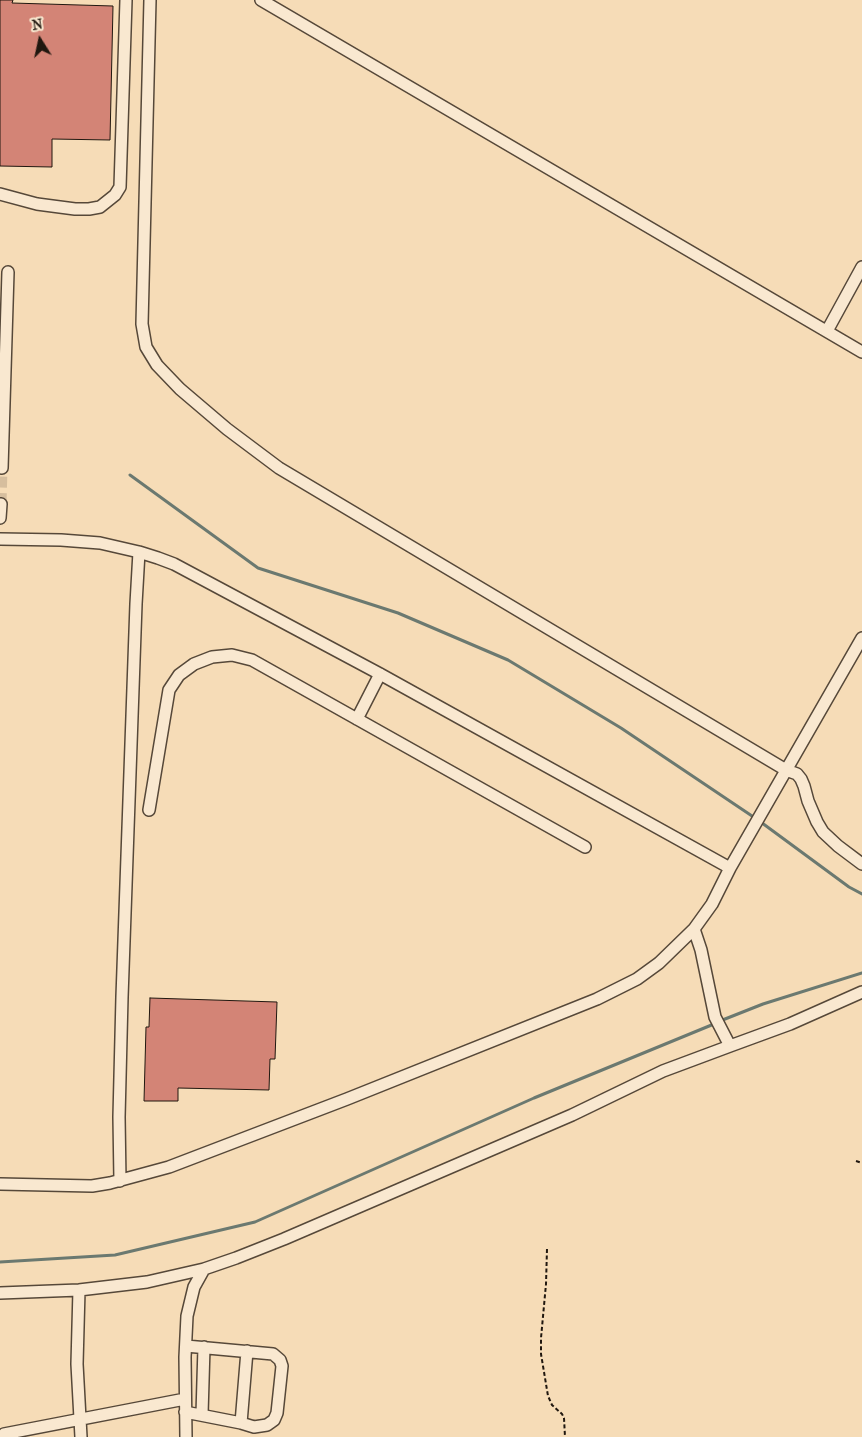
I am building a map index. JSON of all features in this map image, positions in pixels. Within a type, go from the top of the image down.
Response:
[{"type":"street","points":[[0,194],[37,204],[70,209],[100,207],[115,195],[120,187],[126,0]]},
{"type":"street","points":[[150,0],[142,324],[146,347],[157,365],[180,389],[227,429],[279,468],[786,770],[797,774],[801,779],[817,822],[826,836],[862,864]]},
{"type":"street","points":[[261,0],[862,352]]},
{"type":"street","points":[[827,331],[862,267]]},
{"type":"street","points":[[2,468],[8,272]]},
{"type":"street","points":[[0,518],[1,504]]},
{"type":"street","points":[[0,539],[80,541],[108,544],[158,558],[189,572],[380,674],[730,868]]},
{"type":"street","points":[[120,1181],[119,1117],[122,997],[139,552]]},
{"type":"street","points":[[0,1184],[92,1186],[120,1181],[168,1166],[329,1106],[597,1000],[637,979],[658,963],[694,929],[712,904],[730,868],[862,638]]},
{"type":"street","points":[[149,810],[168,690],[179,675],[194,664],[212,657],[232,655],[252,660],[585,847]]},
{"type":"street","points":[[357,719],[380,674]]},
{"type":"street","points":[[694,929],[702,950],[715,1016],[730,1046]]},
{"type":"street","points":[[0,1293],[79,1290],[147,1282],[204,1269],[236,1258],[572,1115],[663,1071],[790,1024],[862,992]]},
{"type":"street","points":[[186,1437],[187,1316],[197,1279],[204,1269]]},
{"type":"street","points":[[79,1290],[77,1364],[81,1437]]},
{"type":"street","points":[[186,1346],[273,1354],[280,1360],[282,1366],[277,1413],[274,1420],[267,1426],[254,1427],[186,1412]]},
{"type":"street","points":[[202,1414],[204,1347]]},
{"type":"street","points":[[241,1423],[247,1351]]},
{"type":"street","points":[[4,1434],[185,1399]]},
{"type":"path","points":[[856,1161],[862,1162]]},
{"type":"path","points":[[547,1249],[541,1354],[548,1396],[552,1405],[564,1418],[564,1437]]},
{"type":"building","points":[[0,0],[13,0],[12,3],[113,6],[110,140],[52,139],[52,167],[0,166]]},
{"type":"building","points":[[150,998],[277,1002],[275,1059],[270,1059],[269,1090],[178,1088],[178,1101],[144,1101],[146,1027],[149,1027]]},
{"type":"waterway","points":[[130,475],[258,568],[398,613],[508,660],[621,728],[758,820],[849,887],[862,894]]},
{"type":"waterway","points":[[720,1021],[763,1004],[862,973]]},
{"type":"waterway","points":[[0,1262],[115,1255],[255,1222],[534,1098],[714,1024]]},
{"type":"tunnel","points":[[1,504],[2,468]]}]
